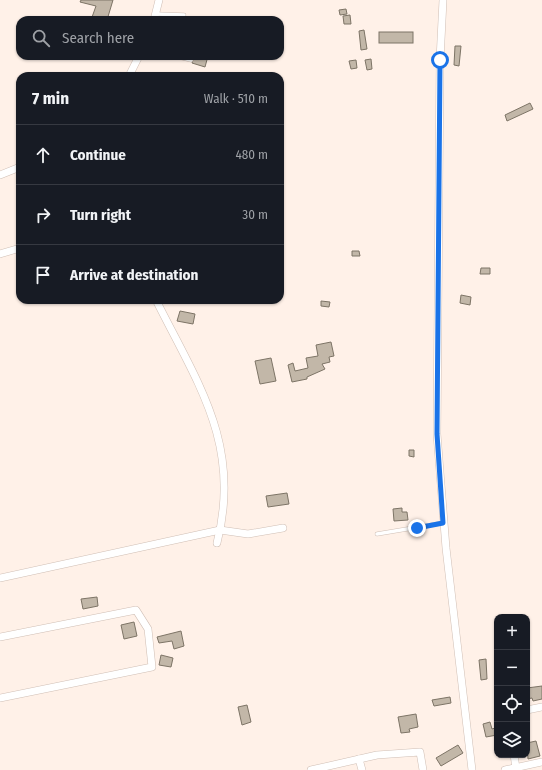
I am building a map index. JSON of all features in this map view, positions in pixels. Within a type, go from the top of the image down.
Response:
[{"type":"street","points":[[158,16],[159,0]]},
{"type":"street","points":[[443,0],[440,60],[437,434],[443,523],[472,770]]},
{"type":"street","points":[[131,72],[137,60]]},
{"type":"street","points":[[0,175],[16,169]]},
{"type":"street","points":[[0,254],[16,249]]},
{"type":"street","points":[[158,304],[209,406],[215,424],[224,473],[223,510],[217,543]]},
{"type":"street","points":[[0,578],[220,530],[248,534],[283,528]]},
{"type":"street","points":[[0,637],[136,610],[148,629],[152,667],[0,698]]},
{"type":"street","points":[[530,709],[542,707]]},
{"type":"street","points":[[311,770],[377,755],[420,752],[423,770]]},
{"type":"street","points":[[514,758],[516,768]]},
{"type":"street","points":[[359,759],[362,770]]},
{"type":"street","points":[[505,770],[542,762]]},
{"type":"lane","points":[[158,16],[184,15]]},
{"type":"lane","points":[[377,534],[443,523]]},
{"type":"building","points":[[81,0],[113,0],[108,16],[92,16],[96,6],[80,2]]},
{"type":"building","points":[[346,9],[347,14],[340,15],[339,10]]},
{"type":"building","points":[[350,15],[351,24],[344,24],[343,16]]},
{"type":"building","points":[[364,30],[367,49],[361,50],[359,31]]},
{"type":"building","points":[[379,32],[413,32],[413,43],[379,43]]},
{"type":"building","points":[[455,46],[461,46],[459,66],[454,65]]},
{"type":"building","points":[[371,59],[372,69],[367,70],[365,60]]},
{"type":"building","points":[[193,60],[207,60],[205,67],[192,63]]},
{"type":"building","points":[[356,60],[357,68],[351,69],[349,61]]},
{"type":"building","points":[[530,103],[533,109],[507,121],[505,115]]},
{"type":"building","points":[[352,251],[359,251],[360,256],[352,256]]},
{"type":"building","points":[[481,268],[490,268],[490,274],[480,274]]},
{"type":"building","points":[[461,295],[471,297],[470,305],[460,303]]},
{"type":"building","points":[[321,301],[330,302],[329,307],[321,306]]},
{"type":"building","points":[[180,311],[195,314],[193,324],[177,321]]},
{"type":"building","points":[[331,342],[334,356],[329,357],[330,362],[322,364],[325,369],[307,377],[307,379],[292,382],[288,365],[293,363],[295,371],[308,368],[306,358],[318,356],[316,345]]},
{"type":"building","points":[[271,358],[276,381],[260,384],[255,361]]},
{"type":"building","points":[[409,450],[414,450],[414,457],[409,456]]},
{"type":"building","points":[[287,493],[289,504],[268,507],[266,496]]},
{"type":"building","points":[[402,508],[402,512],[407,512],[408,520],[394,521],[393,509]]},
{"type":"building","points":[[97,597],[98,606],[83,609],[81,599]]},
{"type":"building","points":[[134,622],[137,636],[124,639],[121,625]]},
{"type":"building","points":[[181,631],[184,646],[174,649],[172,641],[159,643],[157,637]]},
{"type":"building","points":[[161,655],[173,658],[171,667],[159,665]]},
{"type":"building","points":[[486,659],[487,679],[481,680],[479,660]]},
{"type":"building","points":[[542,686],[542,699],[533,701],[532,698],[530,698],[530,688]]},
{"type":"building","points":[[450,697],[451,703],[434,706],[432,700]]},
{"type":"building","points":[[247,705],[251,722],[242,725],[238,707]]},
{"type":"building","points":[[416,714],[418,727],[409,729],[410,732],[401,733],[398,717]]},
{"type":"building","points":[[490,722],[492,729],[494,728],[494,736],[486,737],[483,724]]},
{"type":"building","points":[[536,741],[540,756],[528,759],[530,758],[530,742]]},
{"type":"building","points":[[458,745],[463,753],[441,766],[436,758]]},
{"type":"route","points":[[417,528],[443,523],[437,434],[440,60]]}]
